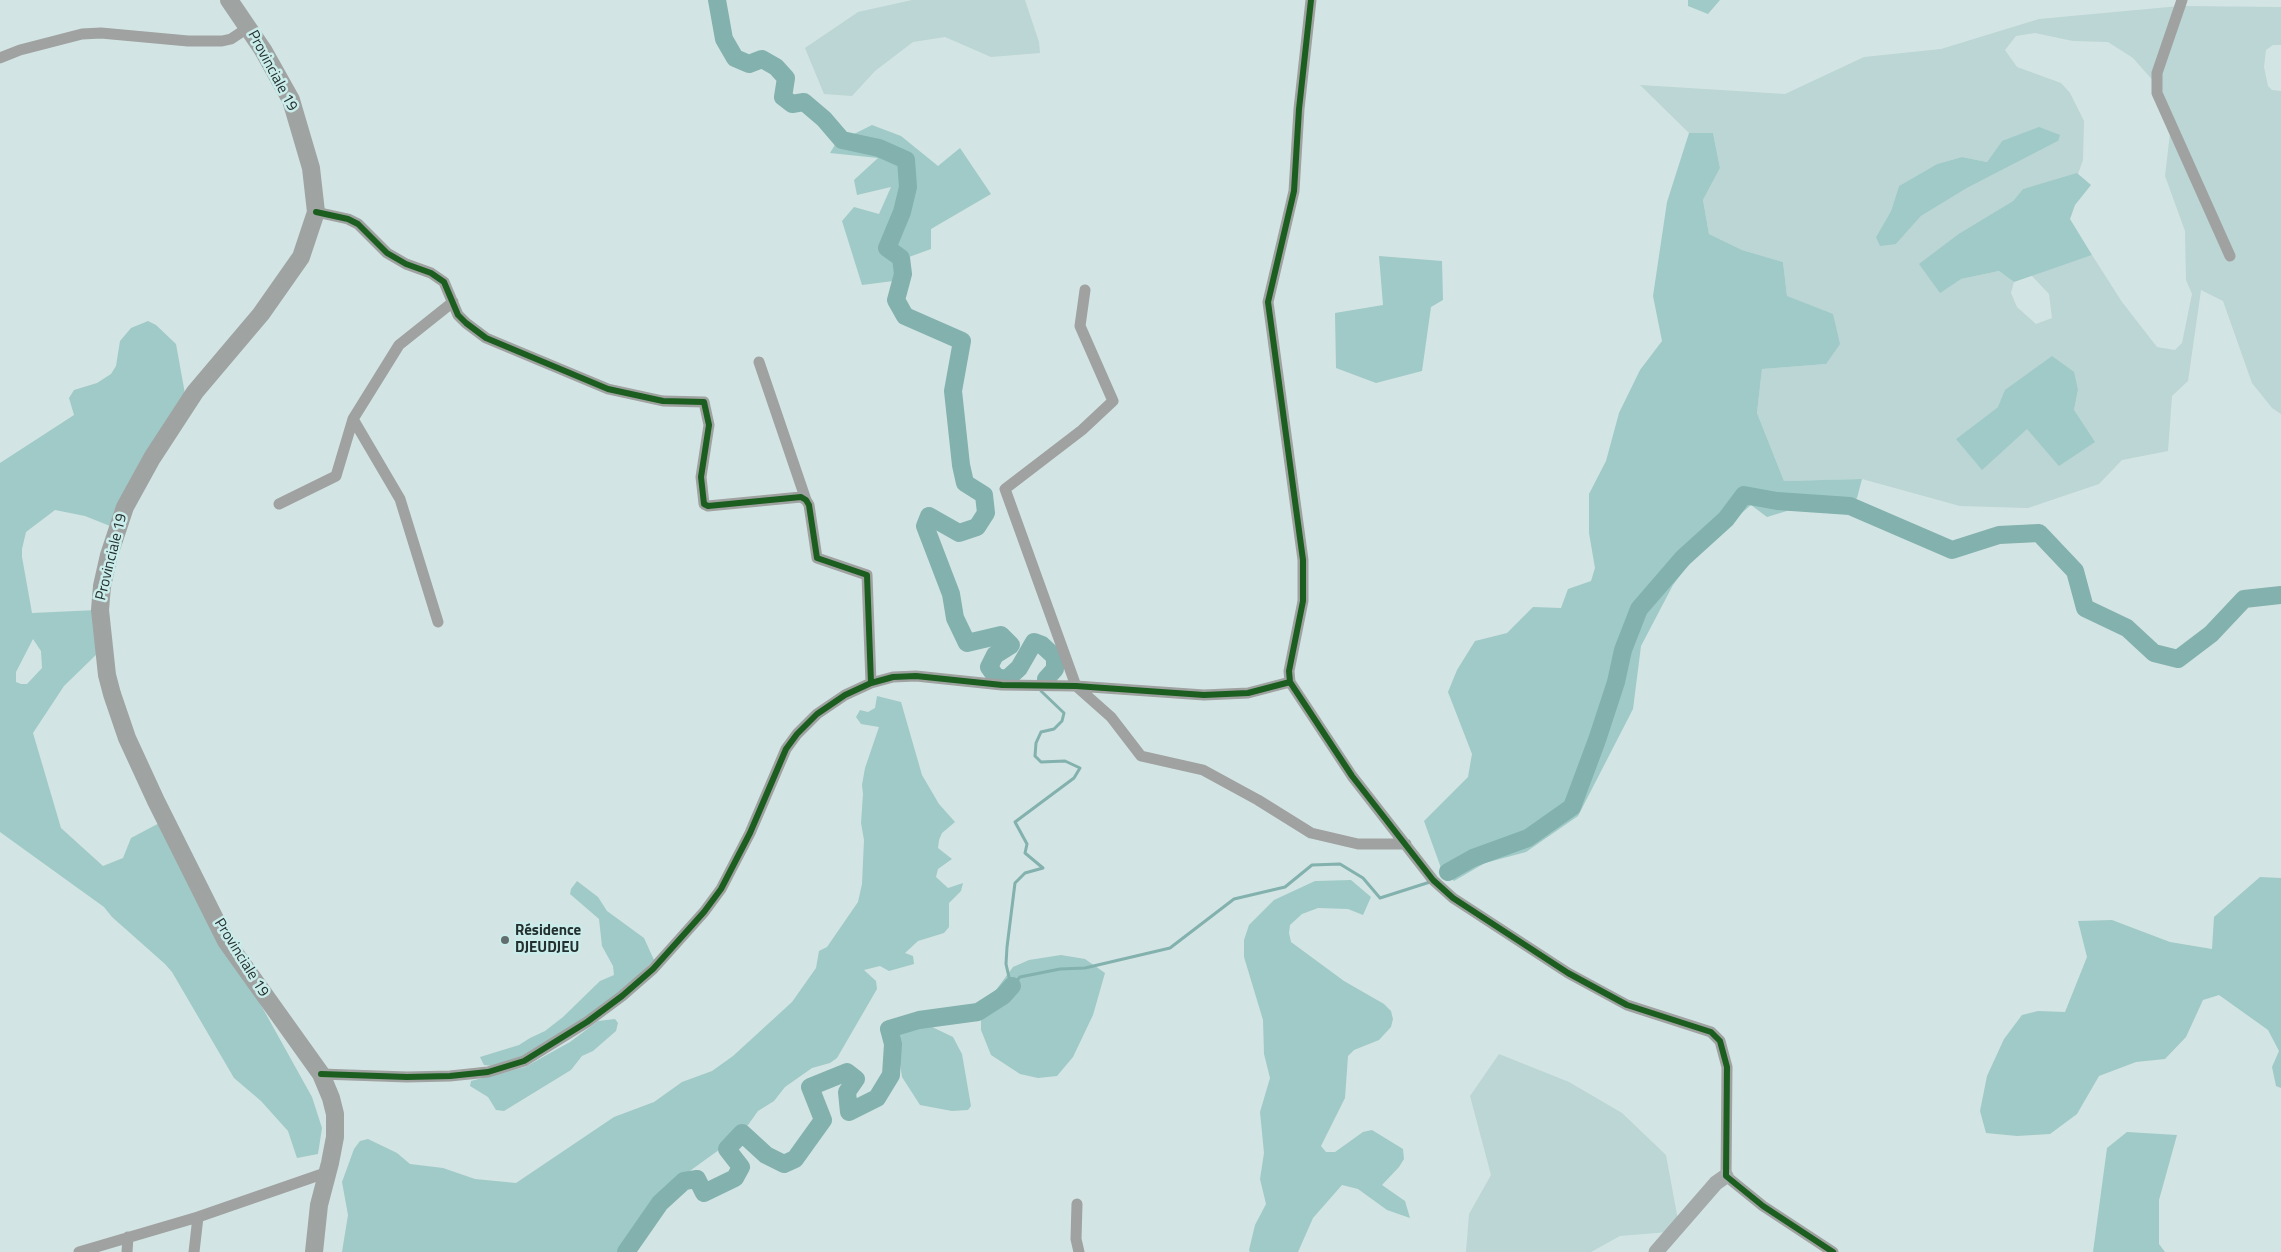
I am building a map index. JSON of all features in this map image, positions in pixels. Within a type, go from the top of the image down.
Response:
[{"type":"main road","name":"Provinciale 19","points":[[229,0],[249,27],[290,100],[311,168],[316,212],[301,257],[261,314],[195,392],[152,458],[125,506],[109,556],[102,586],[100,610],[107,675],[112,694],[127,738],[156,801],[226,941],[321,1074],[335,1114],[334,1137],[328,1172],[319,1205],[314,1252]]},
{"type":"street","points":[[1311,0],[1299,109],[1294,191],[1268,302],[1303,560],[1303,601],[1289,672],[1290,682],[1352,776],[1433,880],[1453,898],[1568,973],[1627,1005],[1711,1032],[1720,1041],[1727,1067],[1726,1176],[1763,1206],[1833,1252]]},
{"type":"street","points":[[2182,0],[2157,73],[2157,93],[2230,256]]},
{"type":"street","points":[[0,58],[20,50],[82,34],[102,33],[188,41],[222,41],[231,39],[249,27]]},
{"type":"street","points":[[316,212],[348,219],[358,224],[387,253],[406,264],[431,273],[444,282],[458,315],[486,338],[608,389],[663,400],[704,402],[708,425],[701,477],[704,504],[708,506],[801,497],[806,500]]},
{"type":"street","points":[[1085,290],[1080,326],[1114,401],[1082,430],[1006,489],[1076,686],[1111,717],[1141,756],[1203,770],[1258,800],[1311,833],[1358,844],[1406,844]]},
{"type":"street","points":[[280,504],[336,476],[353,419],[400,345],[453,302]]},
{"type":"street","points":[[759,362],[809,505],[817,558],[867,575],[871,683]]},
{"type":"street","points":[[353,419],[400,499],[438,622]]},
{"type":"street","points":[[321,1074],[407,1077],[450,1076],[488,1072],[524,1061],[587,1022],[622,996],[653,968],[721,889],[742,849],[786,749],[797,734],[817,714],[846,695],[871,683],[893,677],[916,676],[1002,685],[1076,686],[1204,695],[1248,693],[1290,682]]},
{"type":"street","points":[[80,1252],[198,1217],[328,1172]]},
{"type":"street","points":[[1656,1252],[1716,1183],[1726,1176]]},
{"type":"street","points":[[1077,1204],[1076,1239],[1079,1252]]},
{"type":"street","points":[[194,1252],[198,1217]]},
{"type":"street","points":[[126,1252],[128,1238]]},
{"type":"shaded area","points":[[912,0],[1025,0],[1039,42],[1040,53],[991,57],[945,37],[913,42],[875,71],[852,96],[824,94],[805,48],[858,12]]},
{"type":"shaded area","points":[[1688,0],[1720,0],[1708,14],[1688,6]]},
{"type":"shaded area","points":[[2180,6],[2281,7],[2281,45],[2273,45],[2266,50],[2264,67],[2268,86],[2272,90],[2281,91],[2281,414],[2272,408],[2252,383],[2223,301],[2201,290],[2188,381],[2172,396],[2168,451],[2122,460],[2099,484],[2028,508],[1960,506],[1862,479],[1784,481],[1757,413],[1762,369],[1826,364],[1787,296],[1783,262],[1742,250],[1709,234],[1703,200],[1720,168],[1713,133],[1689,133],[1640,85],[1785,94],[1864,57],[1941,49],[2039,19]],"holes":[[[2035,33],[2073,41],[2108,42],[2133,58],[2156,84],[2171,125],[2165,176],[2185,231],[2186,280],[2192,294],[2182,343],[2175,350],[2157,347],[2122,302],[2092,255],[2031,275],[2049,294],[2052,318],[2036,324],[2017,307],[2011,293],[2014,282],[1999,271],[1961,279],[1960,233],[2013,201],[2023,189],[2078,174],[2083,160],[2084,121],[2070,93],[2061,83],[2017,67],[2005,50],[2016,36]],[[2002,141],[2058,141],[1967,188],[1921,216],[1896,244],[1876,237],[1891,211],[1899,186],[1937,164],[1962,157],[1987,162]],[[2078,391],[2074,410],[2027,429],[1956,439],[1998,407]]]},
{"type":"shaded area","points":[[872,125],[901,136],[938,166],[960,148],[991,194],[931,229],[931,249],[909,257],[909,279],[862,285],[842,221],[854,207],[879,214],[891,187],[857,195],[854,180],[878,158],[830,153],[836,143]]},
{"type":"shaded area","points":[[2039,127],[2060,135],[2058,141],[1967,188],[1921,216],[1896,244],[1880,246],[1876,237],[1891,211],[1899,186],[1937,164],[1962,157],[1987,162],[2002,141]]},
{"type":"shaded area","points":[[1689,133],[1713,133],[1720,168],[1703,200],[1709,234],[1742,250],[1783,262],[1787,296],[1833,314],[1840,344],[1826,364],[1762,369],[1757,413],[1784,481],[1862,479],[1857,498],[1839,513],[1790,510],[1767,517],[1751,505],[1701,548],[1673,585],[1641,646],[1633,709],[1578,816],[1526,852],[1485,863],[1454,881],[1441,868],[1424,821],[1468,777],[1472,754],[1448,692],[1457,670],[1475,641],[1507,633],[1533,607],[1561,608],[1568,589],[1591,581],[1595,568],[1589,533],[1589,494],[1606,461],[1619,413],[1640,370],[1662,341],[1653,296],[1667,202]]},
{"type":"shaded area","points":[[2077,173],[2091,185],[2075,205],[2070,219],[2092,255],[2014,282],[1999,271],[1961,279],[1940,293],[1919,264],[1960,233],[2013,201],[2023,189]]},
{"type":"shaded area","points":[[1379,256],[1442,261],[1443,300],[1431,307],[1422,371],[1376,383],[1336,368],[1335,313],[1383,305]]},
{"type":"shaded area","points":[[148,321],[156,325],[176,344],[187,405],[115,528],[85,516],[55,510],[26,532],[22,557],[32,613],[97,610],[101,650],[64,686],[33,733],[61,828],[103,866],[123,858],[131,838],[167,819],[222,935],[312,1097],[322,1128],[318,1154],[297,1158],[288,1131],[261,1101],[234,1078],[172,972],[165,964],[112,917],[104,907],[0,832],[0,463],[74,415],[69,398],[74,390],[97,383],[111,374],[116,366],[120,341],[131,328]],"holes":[[[33,639],[41,651],[42,668],[27,684],[16,682],[16,672]]]},
{"type":"shaded area","points":[[2052,356],[2074,372],[2078,390],[2074,410],[2095,442],[2059,466],[2027,429],[1982,470],[1956,439],[1998,407],[2005,390]]},
{"type":"shaded area","points":[[877,696],[901,702],[922,775],[939,804],[955,822],[942,833],[938,848],[952,859],[938,869],[936,877],[948,888],[963,883],[961,891],[949,903],[949,927],[944,933],[918,941],[905,953],[913,956],[914,964],[889,971],[880,966],[864,970],[876,981],[877,989],[837,1058],[830,1063],[812,1068],[785,1087],[774,1101],[758,1111],[748,1125],[723,1147],[680,1178],[643,1216],[623,1252],[342,1252],[348,1215],[342,1182],[354,1149],[360,1141],[368,1139],[397,1153],[410,1164],[443,1168],[475,1179],[516,1183],[614,1117],[654,1102],[682,1082],[712,1071],[733,1056],[792,1002],[816,968],[819,951],[827,947],[858,902],[862,884],[864,840],[861,823],[862,785],[865,768],[879,727],[861,724],[856,717],[860,710],[868,712],[875,708]]},
{"type":"shaded area","points":[[2260,877],[2281,878],[2281,1088],[2276,1086],[2272,1067],[2279,1051],[2268,1030],[2219,995],[2203,1000],[2186,1037],[2165,1059],[2136,1062],[2099,1076],[2077,1114],[2050,1134],[2017,1136],[1986,1133],[1980,1111],[1987,1076],[2004,1039],[2022,1015],[2038,1011],[2065,1012],[2087,957],[2078,921],[2112,920],[2170,942],[2212,949],[2214,917]]},
{"type":"shaded area","points":[[1351,880],[1371,897],[1363,915],[1348,909],[1318,908],[1302,914],[1290,925],[1291,942],[1344,981],[1384,1004],[1391,1011],[1393,1019],[1391,1027],[1379,1040],[1354,1050],[1348,1056],[1345,1098],[1321,1146],[1326,1152],[1335,1152],[1363,1132],[1372,1130],[1403,1149],[1404,1159],[1382,1185],[1405,1201],[1410,1218],[1387,1210],[1358,1189],[1342,1185],[1313,1218],[1298,1252],[1250,1252],[1255,1225],[1266,1204],[1260,1179],[1264,1153],[1260,1112],[1270,1078],[1264,1054],[1263,1020],[1244,957],[1244,940],[1249,925],[1274,900],[1315,881]]},
{"type":"shaded area","points":[[577,881],[598,897],[607,911],[644,938],[654,960],[621,992],[597,1011],[524,1057],[493,1066],[484,1065],[480,1057],[519,1045],[545,1031],[563,1017],[600,981],[614,975],[613,966],[602,946],[599,919],[570,894]]},
{"type":"shaded area","points":[[1061,955],[1085,959],[1105,973],[1093,1015],[1073,1057],[1057,1076],[1038,1078],[1020,1074],[991,1055],[981,1030],[981,1010],[1013,967],[1029,960]]},
{"type":"shaded area","points":[[615,1019],[618,1023],[616,1031],[593,1051],[582,1056],[571,1070],[504,1111],[496,1110],[488,1097],[470,1086],[471,1081],[525,1067],[570,1042],[598,1021]]},
{"type":"shaded area","points":[[928,1025],[953,1037],[962,1054],[971,1106],[968,1110],[952,1111],[920,1105],[902,1077],[896,1037],[901,1029]]},
{"type":"shaded area","points":[[1499,1054],[1569,1082],[1622,1113],[1666,1155],[1680,1231],[1620,1236],[1591,1252],[1466,1252],[1469,1214],[1491,1175],[1470,1096]]},
{"type":"shaded area","points":[[2127,1132],[2177,1135],[2159,1200],[2159,1244],[2165,1252],[2093,1252],[2107,1148]]},
{"type":"waterway","points":[[717,0],[724,39],[735,58],[749,64],[762,59],[776,67],[786,78],[783,97],[792,104],[804,102],[824,119],[842,140],[879,148],[906,160],[908,187],[902,212],[887,248],[901,258],[903,274],[896,300],[905,316],[962,341],[953,391],[961,465],[965,483],[984,495],[986,513],[977,527],[959,533],[929,516],[925,526],[951,594],[955,618],[967,643],[1001,635],[1011,645],[995,655],[989,667],[996,677],[1007,679],[1019,668],[1034,642],[1042,645],[1055,657],[1055,669],[1046,679]]},
{"type":"waterway","points":[[1448,872],[1473,858],[1528,838],[1572,807],[1597,740],[1616,682],[1623,650],[1639,609],[1683,558],[1726,519],[1744,495],[1777,501],[1850,506],[1952,550],[1999,535],[2039,533],[2075,571],[2085,608],[2127,628],[2154,653],[2178,659],[2211,634],[2244,599],[2281,595]]},
{"type":"waterway","points":[[1011,986],[1006,964],[1015,883],[1025,873],[1043,868],[1025,853],[1027,844],[1015,822],[1074,778],[1080,768],[1065,761],[1041,762],[1035,756],[1036,743],[1041,732],[1054,729],[1062,721],[1064,713],[1041,691]]},
{"type":"waterway","points":[[1012,986],[1020,977],[1060,969],[1085,968],[1170,948],[1234,899],[1285,887],[1312,865],[1340,864],[1363,878],[1380,898],[1430,882]]},
{"type":"waterway","points":[[626,1252],[660,1203],[684,1181],[697,1179],[704,1193],[735,1178],[741,1167],[727,1149],[742,1133],[766,1155],[784,1164],[795,1159],[823,1120],[810,1087],[847,1072],[856,1079],[847,1092],[849,1112],[877,1098],[891,1075],[893,1044],[889,1029],[919,1020],[978,1012],[1003,996],[1012,986]]},
{"type":"cycle path","points":[[1311,0],[1299,109],[1294,191],[1268,302],[1303,560],[1303,601],[1289,671],[1290,682],[1352,776],[1433,880],[1453,898],[1568,973],[1627,1005],[1711,1032],[1720,1041],[1727,1067],[1726,1176],[1763,1206],[1833,1252]]},
{"type":"cycle path","points":[[316,212],[348,219],[358,224],[387,253],[406,264],[431,273],[444,282],[458,315],[486,338],[608,389],[663,401],[704,402],[709,425],[701,477],[704,504],[708,506],[801,497],[806,500],[809,505],[817,558],[867,575],[871,683]]},
{"type":"cycle path","points":[[321,1074],[407,1077],[450,1076],[488,1072],[524,1061],[587,1022],[622,996],[653,969],[704,912],[721,889],[750,833],[786,749],[797,734],[817,714],[845,695],[871,683],[893,677],[916,676],[1002,685],[1076,686],[1204,695],[1248,693],[1290,682]]},
{"type":"place","name":"Résidence DJEUDJEU","points":[[505,940]]}]
